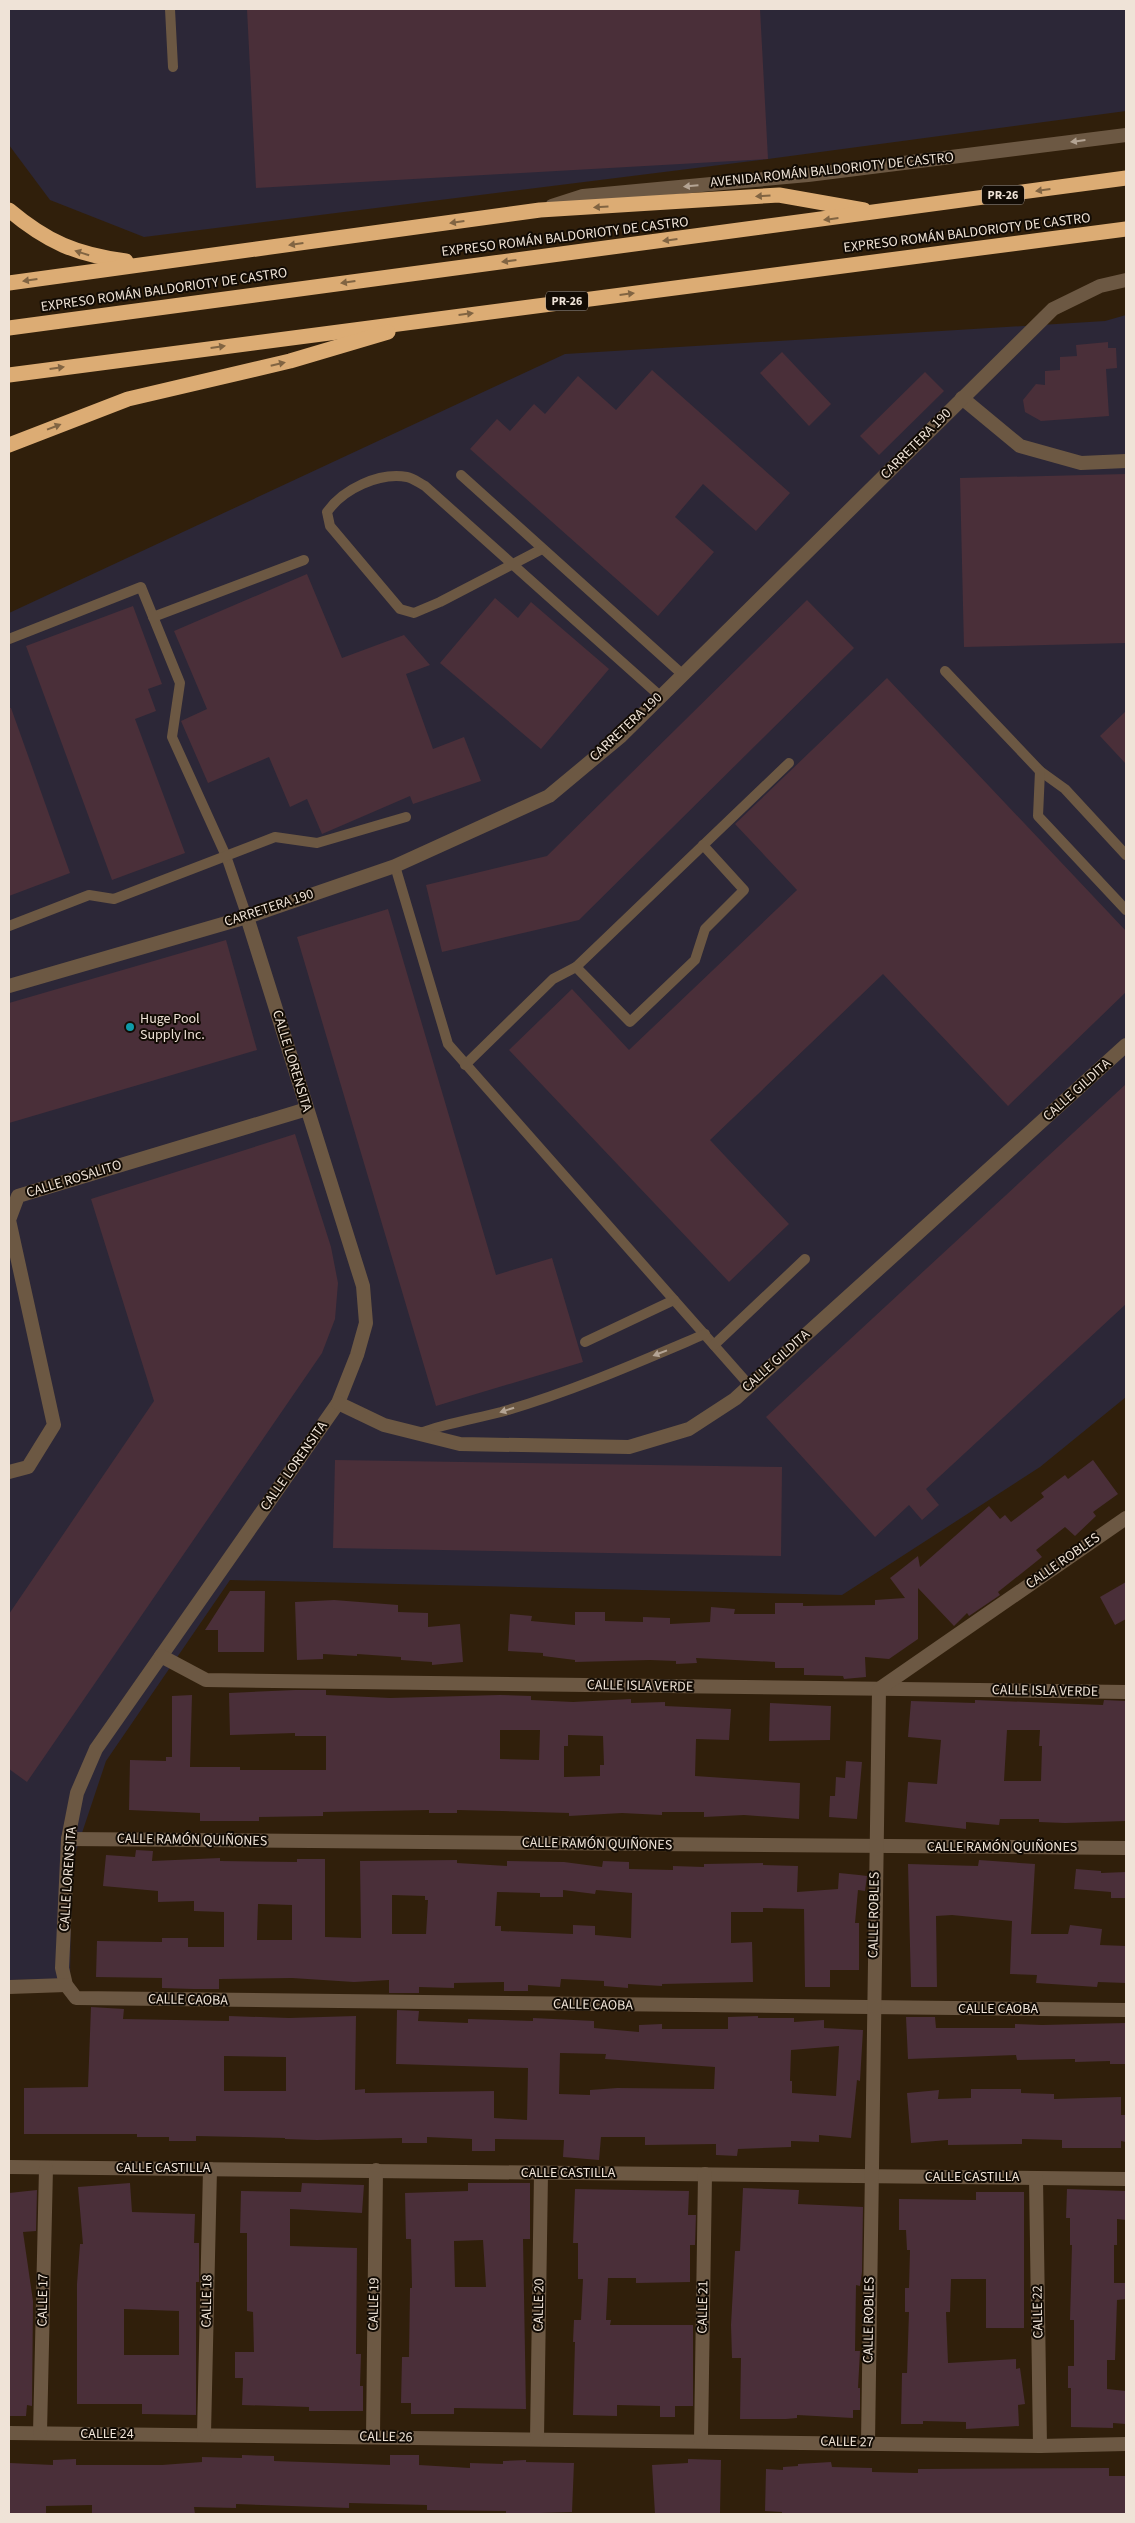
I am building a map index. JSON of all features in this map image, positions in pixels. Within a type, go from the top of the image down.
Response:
[{"type":"highway","name":"EXPRESO ROMÁN BALDORIOTY DE CASTRO","points":[[9,328],[1126,178]]},
{"type":"highway","points":[[9,283],[540,210],[779,195],[880,212]]},
{"type":"highway","points":[[9,210],[33,230],[75,251],[96,258],[148,264]]},
{"type":"highway","name":"EXPRESO ROMÁN BALDORIOTY DE CASTRO","points":[[9,375],[1126,228]]},
{"type":"highway","points":[[9,445],[128,399],[290,361],[431,319]]},
{"type":"street","name":"AVENIDA ROMÁN BALDORIOTY DE CASTRO","points":[[540,210],[583,196],[808,175],[1126,135]]},
{"type":"street","name":"CARRETERA 190","points":[[9,986],[247,917],[395,866],[549,796],[621,736],[1053,309],[1100,286],[1126,280]]},
{"type":"street","points":[[962,398],[1020,446],[1082,463],[1126,461]]},
{"type":"street","name":"CALLE LORENSITA","points":[[66,1985],[62,1968],[68,1839],[76,1793],[96,1749],[338,1403],[357,1355],[366,1323],[364,1286],[247,917]]},
{"type":"street","name":"CALLE GILDITA","points":[[338,1403],[384,1425],[460,1444],[629,1447],[689,1429],[735,1399],[750,1386],[1126,1044]]},
{"type":"street","name":"CALLE ROSALITO","points":[[9,1472],[28,1467],[54,1425],[9,1220],[18,1196],[307,1109]]},
{"type":"street","name":"CALLE ROBLES","points":[[868,2442],[875,1847],[879,1689],[1126,1518]]},
{"type":"street","name":"CALLE ISLA VERDE","points":[[161,1656],[206,1680],[1126,1692]]},
{"type":"street","name":"CALLE RAMÓN QUIÑONES","points":[[68,1839],[1126,1848]]},
{"type":"street","points":[[9,1987],[66,1985]]},
{"type":"street","name":"CALLE CAOBA","points":[[66,1985],[76,1998],[1126,2010]]},
{"type":"street","name":"CALLE CASTILLA","points":[[9,2167],[1126,2179]]},
{"type":"street","name":"CALLE 17","points":[[40,2433],[46,2168]]},
{"type":"street","name":"CALLE 18","points":[[204,2434],[210,2169]]},
{"type":"street","name":"CALLE 19","points":[[373,2437],[376,2170]]},
{"type":"street","name":"CALLE 20","points":[[537,2438],[541,2172]]},
{"type":"street","name":"CALLE 21","points":[[701,2440],[705,2174]]},
{"type":"street","name":"CALLE 22","points":[[1036,2178],[1040,2446]]},
{"type":"street","name":"CALLE 24","points":[[9,2433],[204,2434]]},
{"type":"street","name":"CALLE 26","points":[[204,2434],[568,2438]]},
{"type":"street","name":"CALLE 27","points":[[568,2438],[1040,2446],[1126,2444]]},
{"type":"lane","points":[[170,9],[173,67]]},
{"type":"lane","points":[[461,475],[682,674]]},
{"type":"lane","points":[[542,549],[513,565],[414,612],[400,609],[330,526],[326,512],[336,499],[368,482],[388,476],[409,477],[425,486],[513,565],[660,696]]},
{"type":"lane","points":[[153,617],[304,560]]},
{"type":"lane","points":[[9,639],[141,587],[180,683],[172,737],[226,856],[247,917]]},
{"type":"lane","points":[[945,671],[1040,772],[1065,789],[1126,855]]},
{"type":"lane","points":[[465,1065],[553,979],[576,966],[789,763]]},
{"type":"lane","points":[[1040,772],[1038,816],[1126,910]]},
{"type":"lane","points":[[9,926],[89,895],[114,899],[275,837],[317,843],[406,817]]},
{"type":"lane","points":[[576,966],[630,1022],[695,960],[705,929],[744,890],[703,845]]},
{"type":"lane","points":[[395,866],[448,1044],[750,1386]]},
{"type":"lane","points":[[714,1345],[805,1260]]},
{"type":"lane","points":[[585,1342],[674,1300]]},
{"type":"lane","points":[[420,1433],[447,1424],[501,1412],[555,1393],[704,1334]]},
{"type":"shaded area","points":[[9,9],[1126,9],[1126,111],[768,159],[144,237],[50,200],[9,145]]},
{"type":"shaded area","points":[[1126,315],[1126,1397],[1040,1467],[842,1595],[230,1580],[106,1761],[72,1863],[70,1979],[9,1980],[9,613],[565,354],[1105,321]]},
{"type":"building","points":[[247,9],[760,9],[768,159],[256,188]]},
{"type":"building","points":[[1108,342],[1108,348],[1116,348],[1117,368],[1106,369],[1109,416],[1041,421],[1025,412],[1023,400],[1036,384],[1045,385],[1045,371],[1060,370],[1060,357],[1077,356],[1076,345]]},
{"type":"building","points":[[782,352],[831,404],[809,426],[760,373]]},
{"type":"building","points":[[652,370],[790,493],[756,531],[703,484],[675,517],[714,552],[658,616],[470,449],[497,419],[510,431],[534,404],[545,414],[578,376],[616,410]]},
{"type":"building","points":[[925,372],[944,391],[879,455],[860,436]]},
{"type":"building","points":[[1126,474],[1126,643],[964,647],[960,478]]},
{"type":"building","points":[[307,574],[342,658],[404,635],[430,665],[406,674],[433,749],[464,737],[481,781],[413,804],[410,796],[322,834],[307,799],[290,807],[269,757],[208,783],[181,721],[207,709],[174,631]]},
{"type":"building","points":[[495,598],[518,618],[531,602],[609,669],[541,749],[440,663]]},
{"type":"building","points":[[807,600],[854,648],[579,920],[442,952],[426,885],[547,856]]},
{"type":"building","points":[[133,606],[162,684],[148,689],[156,711],[135,719],[185,853],[112,880],[26,646]]},
{"type":"building","points":[[887,678],[1126,931],[1126,992],[1008,1106],[883,974],[710,1140],[789,1224],[729,1282],[509,1050],[572,989],[629,1050],[797,890],[735,824]]},
{"type":"building","points":[[9,708],[11,708],[70,873],[9,896]]},
{"type":"building","points":[[1126,711],[1126,764],[1100,736]]},
{"type":"building","points":[[388,909],[496,1275],[552,1258],[583,1362],[436,1406],[297,937]]},
{"type":"building","name":"Huge Pool Supply Inc.","points":[[226,940],[257,1050],[9,1123],[9,1003]]},
{"type":"building","points":[[1126,1084],[1126,1304],[926,1489],[939,1505],[922,1520],[909,1505],[875,1537],[766,1417]]},
{"type":"building","points":[[295,1134],[331,1247],[338,1283],[335,1319],[322,1353],[27,1782],[9,1769],[9,1614],[154,1401],[91,1199]]},
{"type":"building","points":[[335,1460],[782,1467],[781,1556],[333,1548]]},
{"type":"building","points":[[1093,1460],[1118,1494],[1093,1512],[1096,1516],[1075,1536],[1065,1527],[1036,1550],[1042,1557],[998,1592],[1000,1595],[969,1616],[967,1613],[954,1626],[918,1588],[918,1639],[889,1659],[865,1657],[866,1677],[844,1679],[843,1676],[804,1675],[804,1668],[775,1668],[775,1662],[696,1658],[697,1663],[676,1664],[676,1661],[650,1660],[575,1662],[575,1660],[543,1656],[543,1653],[508,1651],[510,1614],[532,1616],[531,1621],[575,1625],[575,1612],[605,1612],[605,1621],[643,1622],[643,1617],[670,1618],[670,1624],[710,1622],[711,1607],[735,1609],[734,1614],[775,1614],[775,1603],[803,1603],[803,1606],[875,1605],[875,1600],[905,1598],[890,1578],[918,1556],[920,1567],[989,1506],[1000,1519],[1005,1515],[1011,1522],[1044,1497],[1041,1493],[1065,1475],[1068,1479]]},
{"type":"building","points":[[1126,1582],[1126,1619],[1115,1625],[1100,1597]]},
{"type":"building","points":[[230,1591],[265,1591],[264,1652],[218,1652],[218,1630],[205,1630]]},
{"type":"building","points":[[334,1600],[398,1605],[398,1612],[428,1613],[428,1627],[460,1624],[463,1662],[432,1665],[432,1662],[401,1660],[401,1657],[357,1654],[357,1656],[323,1654],[323,1659],[297,1660],[295,1602]]},
{"type":"building","points":[[326,1690],[326,1695],[390,1698],[500,1695],[531,1696],[531,1700],[573,1702],[631,1699],[631,1703],[665,1702],[665,1706],[731,1709],[729,1740],[696,1739],[695,1776],[800,1783],[799,1819],[744,1815],[704,1817],[704,1812],[662,1812],[662,1815],[622,1813],[569,1816],[569,1813],[457,1810],[457,1813],[429,1813],[429,1810],[323,1812],[323,1816],[259,1817],[259,1821],[200,1821],[200,1813],[129,1810],[130,1760],[166,1761],[166,1757],[172,1757],[172,1696],[192,1695],[190,1767],[240,1767],[240,1770],[326,1770],[326,1736],[295,1736],[295,1733],[230,1735],[229,1693]],"holes":[[[500,1730],[540,1730],[539,1760],[500,1759]],[[568,1735],[603,1736],[604,1765],[600,1765],[600,1776],[564,1777],[564,1746],[568,1746]]]},
{"type":"building","points":[[975,1700],[1103,1705],[1104,1700],[1126,1701],[1126,1821],[1065,1823],[1039,1822],[1039,1819],[1000,1819],[999,1825],[966,1822],[966,1829],[905,1822],[908,1782],[937,1784],[941,1740],[908,1737],[911,1701],[975,1703]],"holes":[[[1007,1730],[1040,1730],[1039,1746],[1042,1746],[1041,1781],[1004,1781]]]},
{"type":"building","points":[[770,1703],[831,1706],[830,1740],[769,1741]]},
{"type":"building","points":[[846,1761],[862,1762],[857,1819],[829,1817],[830,1796],[835,1796],[836,1777],[845,1778]]},
{"type":"building","points":[[136,1850],[153,1851],[152,1861],[220,1858],[220,1861],[297,1862],[297,1859],[325,1859],[325,1937],[361,1938],[360,1861],[457,1860],[457,1863],[507,1866],[507,1861],[564,1862],[602,1867],[603,1861],[629,1862],[629,1869],[673,1870],[673,1866],[704,1867],[704,1864],[763,1863],[763,1865],[798,1866],[797,1892],[838,1889],[839,1873],[867,1876],[865,1891],[858,1890],[855,1923],[859,1923],[859,1970],[830,1970],[830,1987],[805,1987],[804,1909],[763,1908],[763,1912],[731,1912],[731,1943],[752,1942],[753,1982],[662,1984],[662,1986],[628,1984],[628,1988],[604,1986],[604,1981],[561,1979],[560,1987],[528,1985],[528,1991],[504,1991],[504,1982],[454,1983],[454,1988],[419,1987],[419,1993],[389,1993],[389,1980],[354,1982],[292,1978],[219,1979],[219,1989],[193,1989],[162,1988],[162,1978],[96,1977],[97,1941],[162,1942],[162,1938],[188,1938],[188,1947],[224,1947],[224,1912],[194,1911],[194,1901],[158,1902],[158,1891],[103,1886],[106,1855],[135,1857]],"holes":[[[563,1890],[595,1894],[596,1890],[632,1893],[631,1938],[595,1935],[595,1926],[573,1925],[573,1934],[501,1931],[501,1926],[495,1926],[497,1892],[540,1893],[540,1897],[563,1897]],[[392,1895],[425,1896],[425,1900],[428,1900],[426,1934],[392,1934]],[[258,1904],[292,1905],[292,1940],[257,1940]]]},
{"type":"building","points":[[979,1860],[1035,1864],[1031,1934],[1068,1934],[1070,1925],[1102,1929],[1100,1945],[1126,1946],[1126,1983],[1098,1982],[1097,1987],[1036,1983],[1037,1975],[1010,1974],[1012,1921],[952,1915],[936,1916],[937,1987],[911,1987],[908,1864],[978,1866]]},
{"type":"building","points":[[1076,1869],[1101,1871],[1101,1873],[1126,1872],[1126,1898],[1111,1898],[1111,1892],[1074,1889]]},
{"type":"building","points":[[91,2007],[124,2009],[123,2019],[229,2021],[229,2016],[289,2018],[356,2016],[355,2090],[365,2089],[365,2093],[494,2091],[494,2118],[527,2120],[528,2068],[396,2064],[397,2010],[419,2011],[418,2021],[468,2023],[468,2019],[533,2021],[533,2018],[594,2021],[594,2028],[639,2032],[639,2025],[662,2024],[662,2029],[728,2029],[728,2017],[758,2016],[758,2018],[794,2018],[794,2022],[824,2020],[824,2028],[863,2030],[860,2081],[857,2080],[851,2138],[819,2135],[819,2142],[791,2141],[791,2147],[738,2149],[737,2156],[716,2155],[716,2144],[645,2145],[645,2137],[601,2137],[599,2160],[563,2157],[564,2140],[495,2139],[495,2151],[472,2151],[472,2139],[427,2137],[427,2143],[402,2143],[402,2138],[317,2140],[196,2136],[196,2141],[169,2141],[169,2137],[137,2137],[137,2134],[24,2134],[24,2088],[88,2087]],"holes":[[[839,2046],[836,2096],[792,2093],[792,2081],[790,2081],[791,2050]],[[560,2053],[606,2054],[605,2059],[715,2067],[714,2089],[617,2088],[590,2090],[590,2095],[559,2094]],[[224,2056],[286,2057],[286,2091],[224,2091]]]},
{"type":"building","points":[[906,2017],[935,2017],[936,2028],[1015,2028],[1015,2024],[1126,2023],[1126,2064],[1110,2064],[1110,2061],[1075,2062],[1075,2059],[1017,2060],[1016,2055],[908,2059]]},
{"type":"building","points":[[971,2089],[1021,2089],[1021,2093],[1054,2094],[1054,2099],[1121,2097],[1121,2115],[1126,2115],[1126,2142],[1121,2141],[1121,2148],[1062,2148],[1062,2140],[1022,2139],[1022,2144],[948,2145],[948,2140],[911,2143],[907,2093],[939,2090],[938,2099],[971,2098]]},
{"type":"building","points":[[130,2183],[132,2212],[195,2214],[194,2243],[199,2243],[199,2282],[196,2282],[196,2415],[142,2414],[142,2404],[77,2404],[77,2284],[80,2244],[83,2244],[78,2187]],"holes":[[[124,2309],[179,2311],[179,2355],[124,2355]]]},
{"type":"building","points":[[302,2183],[364,2185],[362,2213],[290,2209],[290,2246],[357,2248],[356,2354],[361,2354],[360,2386],[363,2386],[363,2411],[309,2411],[309,2407],[242,2405],[243,2378],[235,2378],[235,2352],[254,2352],[253,2312],[247,2311],[247,2233],[240,2233],[241,2191],[301,2192]]},
{"type":"building","points":[[468,2183],[530,2183],[530,2239],[523,2239],[526,2409],[454,2408],[454,2414],[411,2414],[411,2403],[401,2403],[402,2357],[409,2357],[410,2288],[412,2288],[411,2239],[406,2239],[405,2193],[468,2191]],"holes":[[[483,2240],[486,2287],[455,2287],[454,2241]]]},
{"type":"building","points":[[743,2188],[799,2190],[798,2204],[863,2207],[862,2272],[860,2286],[856,2285],[855,2351],[860,2351],[858,2388],[860,2388],[860,2410],[853,2410],[853,2418],[797,2415],[797,2418],[786,2419],[740,2419],[741,2358],[732,2358],[731,2325],[735,2251],[740,2251]]},
{"type":"building","points":[[575,2189],[689,2191],[688,2215],[696,2215],[695,2245],[690,2245],[690,2282],[636,2283],[636,2278],[608,2278],[606,2320],[611,2320],[610,2325],[693,2325],[693,2406],[675,2406],[675,2417],[660,2417],[660,2406],[617,2405],[617,2416],[573,2415],[574,2320],[581,2320],[583,2279],[578,2279],[578,2243],[573,2243]]},
{"type":"building","points":[[1067,2189],[1126,2191],[1126,2220],[1117,2219],[1117,2245],[1114,2245],[1114,2283],[1126,2283],[1126,2299],[1117,2300],[1115,2360],[1107,2360],[1107,2389],[1126,2391],[1126,2424],[1113,2423],[1113,2428],[1071,2427],[1071,2388],[1068,2388],[1068,2366],[1074,2366],[1074,2320],[1070,2320],[1072,2245],[1070,2245],[1070,2218],[1066,2218]]},
{"type":"building","points":[[37,2190],[36,2231],[23,2232],[33,2301],[32,2406],[27,2405],[26,2416],[9,2416],[9,2193]]},
{"type":"building","points":[[976,2192],[1024,2192],[1024,2328],[986,2328],[986,2279],[951,2279],[950,2312],[946,2312],[948,2363],[1016,2359],[1016,2369],[1020,2368],[1025,2404],[1018,2405],[1019,2426],[966,2429],[966,2422],[923,2421],[923,2424],[901,2424],[902,2373],[907,2373],[909,2312],[905,2312],[905,2288],[909,2288],[910,2250],[907,2250],[906,2230],[899,2230],[899,2199],[976,2200]]},
{"type":"building","points":[[242,2455],[274,2456],[274,2461],[390,2465],[390,2455],[419,2455],[419,2465],[470,2468],[470,2463],[503,2464],[503,2461],[526,2460],[526,2462],[574,2463],[572,2512],[506,2514],[506,2511],[427,2510],[427,2505],[349,2503],[349,2508],[236,2504],[236,2508],[194,2507],[195,2514],[92,2514],[92,2505],[46,2506],[46,2514],[9,2514],[10,2463],[53,2465],[53,2460],[76,2459],[76,2465],[162,2465],[202,2462],[202,2457],[242,2458]]},
{"type":"building","points":[[688,2459],[721,2460],[720,2514],[655,2514],[652,2465],[688,2463]]},
{"type":"building","points":[[831,2462],[832,2467],[872,2468],[872,2472],[918,2473],[918,2469],[1109,2468],[1109,2476],[1126,2476],[1126,2514],[782,2514],[782,2512],[765,2511],[766,2469],[783,2470],[783,2467],[798,2466],[798,2464]]},
{"type":"place","name":"Huge Pool Supply Inc.","points":[[130,1027]]}]
